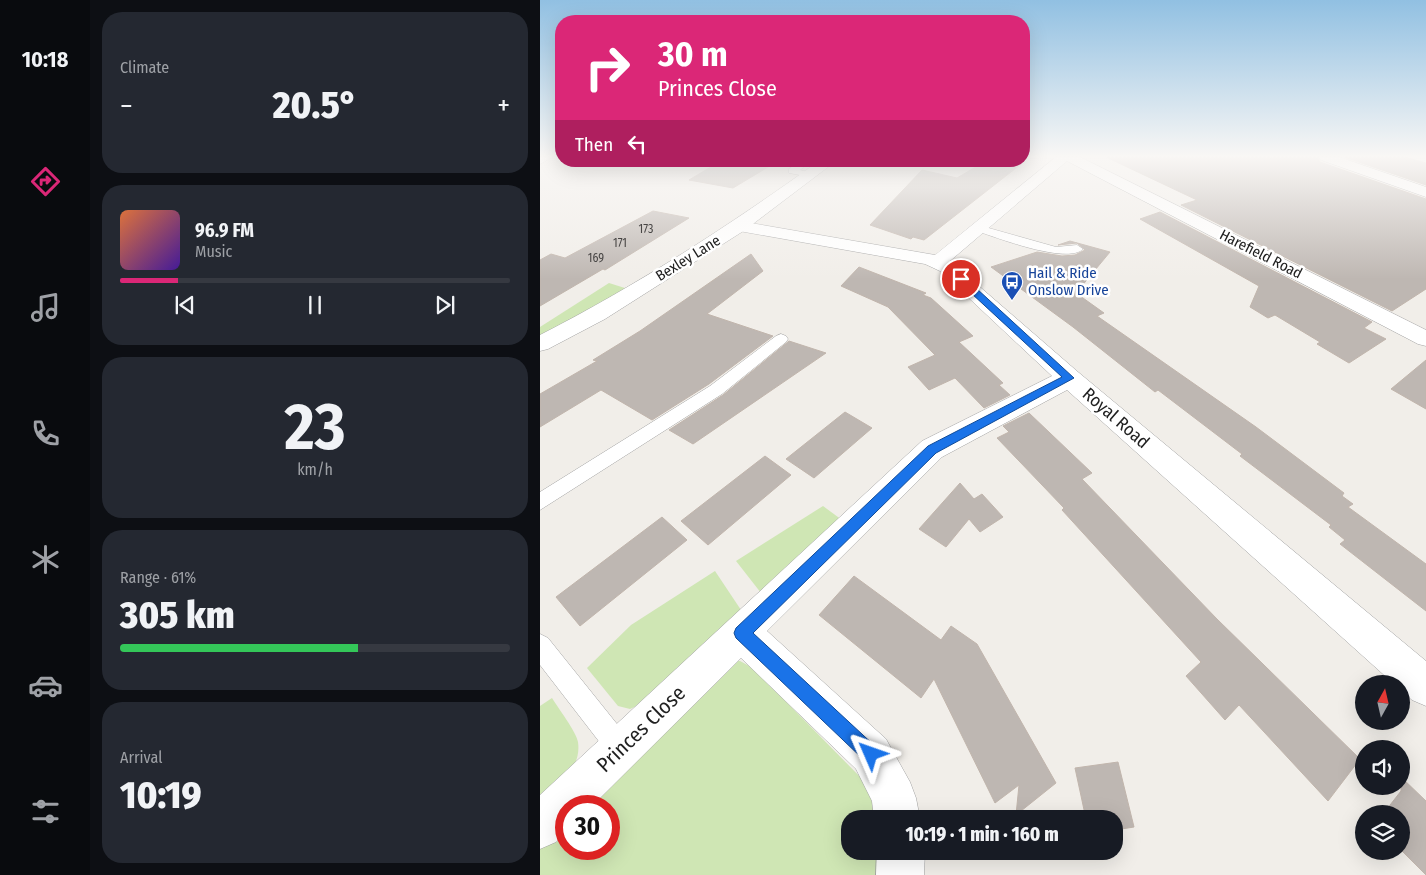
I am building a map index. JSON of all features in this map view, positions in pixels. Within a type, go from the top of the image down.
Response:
[{"type":"street","name":"Bexley Lane","points":[[540,344],[597,314],[739,226],[773,198]]},
{"type":"street","points":[[938,262],[1015,198]]},
{"type":"street","name":"Harefield Road","points":[[1150,198],[1426,339]]},
{"type":"street","name":"Royal Road","points":[[739,226],[938,262],[947,267],[1069,378],[1426,686]]},
{"type":"street","points":[[1405,328],[1426,316]]},
{"type":"street","name":"Princes Close","points":[[540,826],[932,449],[1069,378]]},
{"type":"street","points":[[742,633],[871,754],[894,798],[896,810]]},
{"type":"street","points":[[900,860],[900,875]]},
{"type":"lane","points":[[978,228],[1056,251],[1077,249]]},
{"type":"lane","points":[[540,502],[716,390],[781,339]]},
{"type":"lane","points":[[540,646],[620,748]]},
{"type":"green space","points":[[609,283],[628,289],[540,336],[540,327]]},
{"type":"green space","points":[[823,506],[842,520],[761,593],[736,561]]},
{"type":"green space","points":[[715,571],[741,610],[641,704],[630,709],[618,706],[587,668],[631,625]]},
{"type":"green space","points":[[728,661],[740,661],[753,668],[869,786],[873,810],[841,810],[841,860],[878,860],[877,875],[540,875],[540,848],[555,833],[555,860],[620,860],[620,795],[593,795]]},
{"type":"green space","points":[[552,698],[577,737],[578,752],[576,761],[567,776],[540,803],[540,706]]},
{"type":"building","points":[[896,198],[978,198],[924,240],[913,237],[911,239],[870,225]]},
{"type":"building","points":[[1192,198],[1426,199],[1426,289],[1392,311],[1181,205],[1197,200]]},
{"type":"building","points":[[653,211],[689,218],[605,270],[603,269],[540,306],[540,260],[551,254],[565,258]]},
{"type":"building","points":[[1160,212],[1372,322],[1364,328],[1386,339],[1349,363],[1317,344],[1320,342],[1275,315],[1268,318],[1250,307],[1259,286],[1140,219]]},
{"type":"building","points":[[1070,241],[1110,252],[1076,293],[1104,313],[1097,316],[1256,427],[1344,493],[1342,496],[1353,504],[1348,507],[1426,564],[1426,611],[1340,544],[1345,540],[1329,527],[1331,525],[1240,456],[1242,454],[1158,390],[1155,392],[1073,327],[991,267],[1037,252],[1062,256],[1075,255],[1085,250],[1077,243],[1058,245]]},
{"type":"building","points":[[751,254],[763,271],[707,314],[773,336],[709,384],[652,420],[601,390],[540,427],[540,394],[597,361],[593,360],[640,331]]},
{"type":"building","points":[[859,267],[926,293],[923,295],[931,298],[973,336],[959,342],[1003,383],[999,385],[1010,395],[984,408],[955,378],[929,390],[908,367],[935,355],[888,307],[841,286]]},
{"type":"building","points":[[789,341],[826,353],[693,444],[669,430],[723,395]]},
{"type":"building","points":[[1426,360],[1426,409],[1391,389]]},
{"type":"building","points":[[845,412],[872,428],[814,478],[786,459]]},
{"type":"building","points":[[1029,413],[1092,473],[1082,479],[1217,619],[1355,754],[1355,766],[1328,801],[1239,705],[1225,720],[1186,676],[1201,662],[1062,510],[1064,508],[997,438],[1009,432],[1003,426]]},
{"type":"building","points":[[765,456],[791,475],[708,545],[681,521]]},
{"type":"building","points":[[960,483],[974,499],[982,494],[1003,517],[980,532],[969,519],[946,547],[919,529]]},
{"type":"building","points":[[662,517],[687,540],[580,626],[556,597]]},
{"type":"building","points":[[854,576],[941,640],[951,626],[977,644],[1056,783],[1022,810],[1016,810],[1019,785],[995,803],[934,679],[921,698],[819,615]]},
{"type":"building","points":[[1118,762],[1134,827],[1123,829],[1123,810],[1084,810],[1075,768]]},
{"type":"building","points":[[1410,786],[1426,801],[1426,875],[1410,859],[1410,805],[1390,805],[1398,795],[1410,795]]},
{"type":"place","name":"Hail & Ride Onslow Drive","points":[[1012,301]]},
{"type":"route","points":[[871,754],[742,633],[932,449],[1069,378],[961,279]]}]
